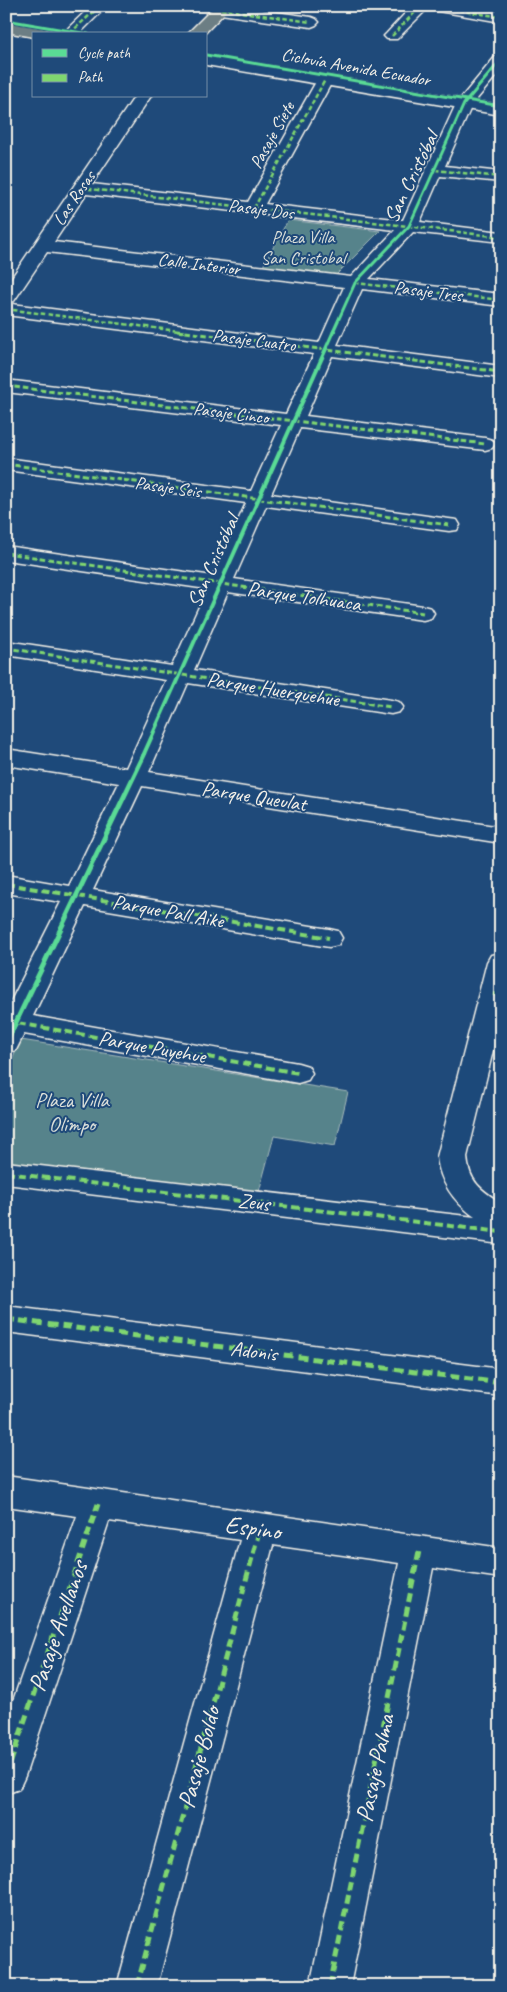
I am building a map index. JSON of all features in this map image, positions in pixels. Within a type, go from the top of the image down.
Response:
[{"type":"main road","points":[[197,32],[223,7]]},
{"type":"main road","points":[[6,27],[34,32]]},
{"type":"main road","points":[[6,35],[32,40]]},
{"type":"street","points":[[72,32],[100,6]]},
{"type":"street","points":[[392,36],[421,6]]},
{"type":"street","points":[[432,6],[501,17]]},
{"type":"street","points":[[223,7],[311,22]]},
{"type":"street","points":[[208,60],[501,110]]},
{"type":"street","name":"San Cristóbal","points":[[9,1029],[77,896],[134,776],[355,283],[409,226],[464,104],[501,60]]},
{"type":"street","points":[[208,64],[268,71]]},
{"type":"street","name":"Pasaje Siete","points":[[254,208],[325,80]]},
{"type":"street","name":"Las Rosas","points":[[6,300],[142,98]]},
{"type":"street","points":[[434,170],[501,178]]},
{"type":"street","name":"Pasaje Dos","points":[[81,188],[501,237]]},
{"type":"street","name":"Calle Interior","points":[[43,246],[355,283]]},
{"type":"street","name":"Pasaje Tres","points":[[355,283],[501,300]]},
{"type":"street","name":"Pasaje Cuatro","points":[[6,309],[501,372]]},
{"type":"street","name":"Pasaje Cinco","points":[[6,386],[485,444]]},
{"type":"street","name":"Pasaje Seis","points":[[6,464],[449,525]]},
{"type":"street","name":"Parque Tolhuaca","points":[[6,552],[423,613]]},
{"type":"street","name":"Parque Huerquehue","points":[[6,648],[392,707]]},
{"type":"street","name":"Parque Queulat","points":[[6,757],[501,835]]},
{"type":"street","name":"Parque Pall Aike","points":[[6,884],[329,938]]},
{"type":"street","points":[[501,962],[497,994],[452,1156],[452,1165],[458,1183],[464,1192],[501,1219]]},
{"type":"street","name":"Parque Puyehue","points":[[9,1029],[298,1073]]},
{"type":"street","name":"Zeus","points":[[6,1172],[501,1232]]},
{"type":"street","name":"Adonis","points":[[6,1319],[501,1383]]},
{"type":"street","name":"Espino","points":[[6,1490],[501,1563]]},
{"type":"street","name":"Pasaje Avellanos","points":[[6,1776],[98,1504]]},
{"type":"street","name":"Pasaje Boldo","points":[[137,1986],[260,1528]]},
{"type":"street","name":"Pasaje Palma","points":[[330,1986],[418,1551]]},
{"type":"green space","name":"Plaza Villa San Cristobal","points":[[288,220],[380,231],[334,277],[262,268]]},
{"type":"green space","name":"Plaza Villa Olimpo","points":[[21,1040],[348,1092],[335,1146],[274,1136],[257,1199],[6,1169],[6,1071]]},
{"type":"marked path","points":[[71,32],[100,6]]},
{"type":"marked path","points":[[392,36],[421,6]]},
{"type":"marked path","points":[[432,6],[501,17]]},
{"type":"marked path","points":[[221,9],[311,22]]},
{"type":"marked path","points":[[254,208],[325,80]]},
{"type":"marked path","points":[[435,170],[501,177]]},
{"type":"marked path","points":[[81,188],[501,237]]},
{"type":"marked path","points":[[355,283],[501,300]]},
{"type":"marked path","points":[[6,309],[501,372]]},
{"type":"marked path","points":[[6,386],[485,444]]},
{"type":"marked path","points":[[6,464],[449,525]]},
{"type":"marked path","points":[[6,553],[423,613]]},
{"type":"marked path","points":[[6,648],[391,707]]},
{"type":"marked path","points":[[6,884],[329,938]]},
{"type":"marked path","points":[[493,994],[501,995]]},
{"type":"marked path","points":[[6,1021],[298,1073]]},
{"type":"marked path","points":[[6,1173],[501,1232]]},
{"type":"marked path","points":[[6,1319],[501,1383]]},
{"type":"marked path","points":[[6,1776],[98,1504]]},
{"type":"marked path","points":[[137,1986],[260,1528]]},
{"type":"marked path","points":[[330,1986],[419,1551]]},
{"type":"cycle path","points":[[6,20],[76,32]]},
{"type":"cycle path","name":"Ciclovía Avenida Ecuador","points":[[208,55],[501,106]]},
{"type":"cycle path","points":[[6,1043],[134,777],[355,283],[409,226],[464,104],[501,60]]}]
